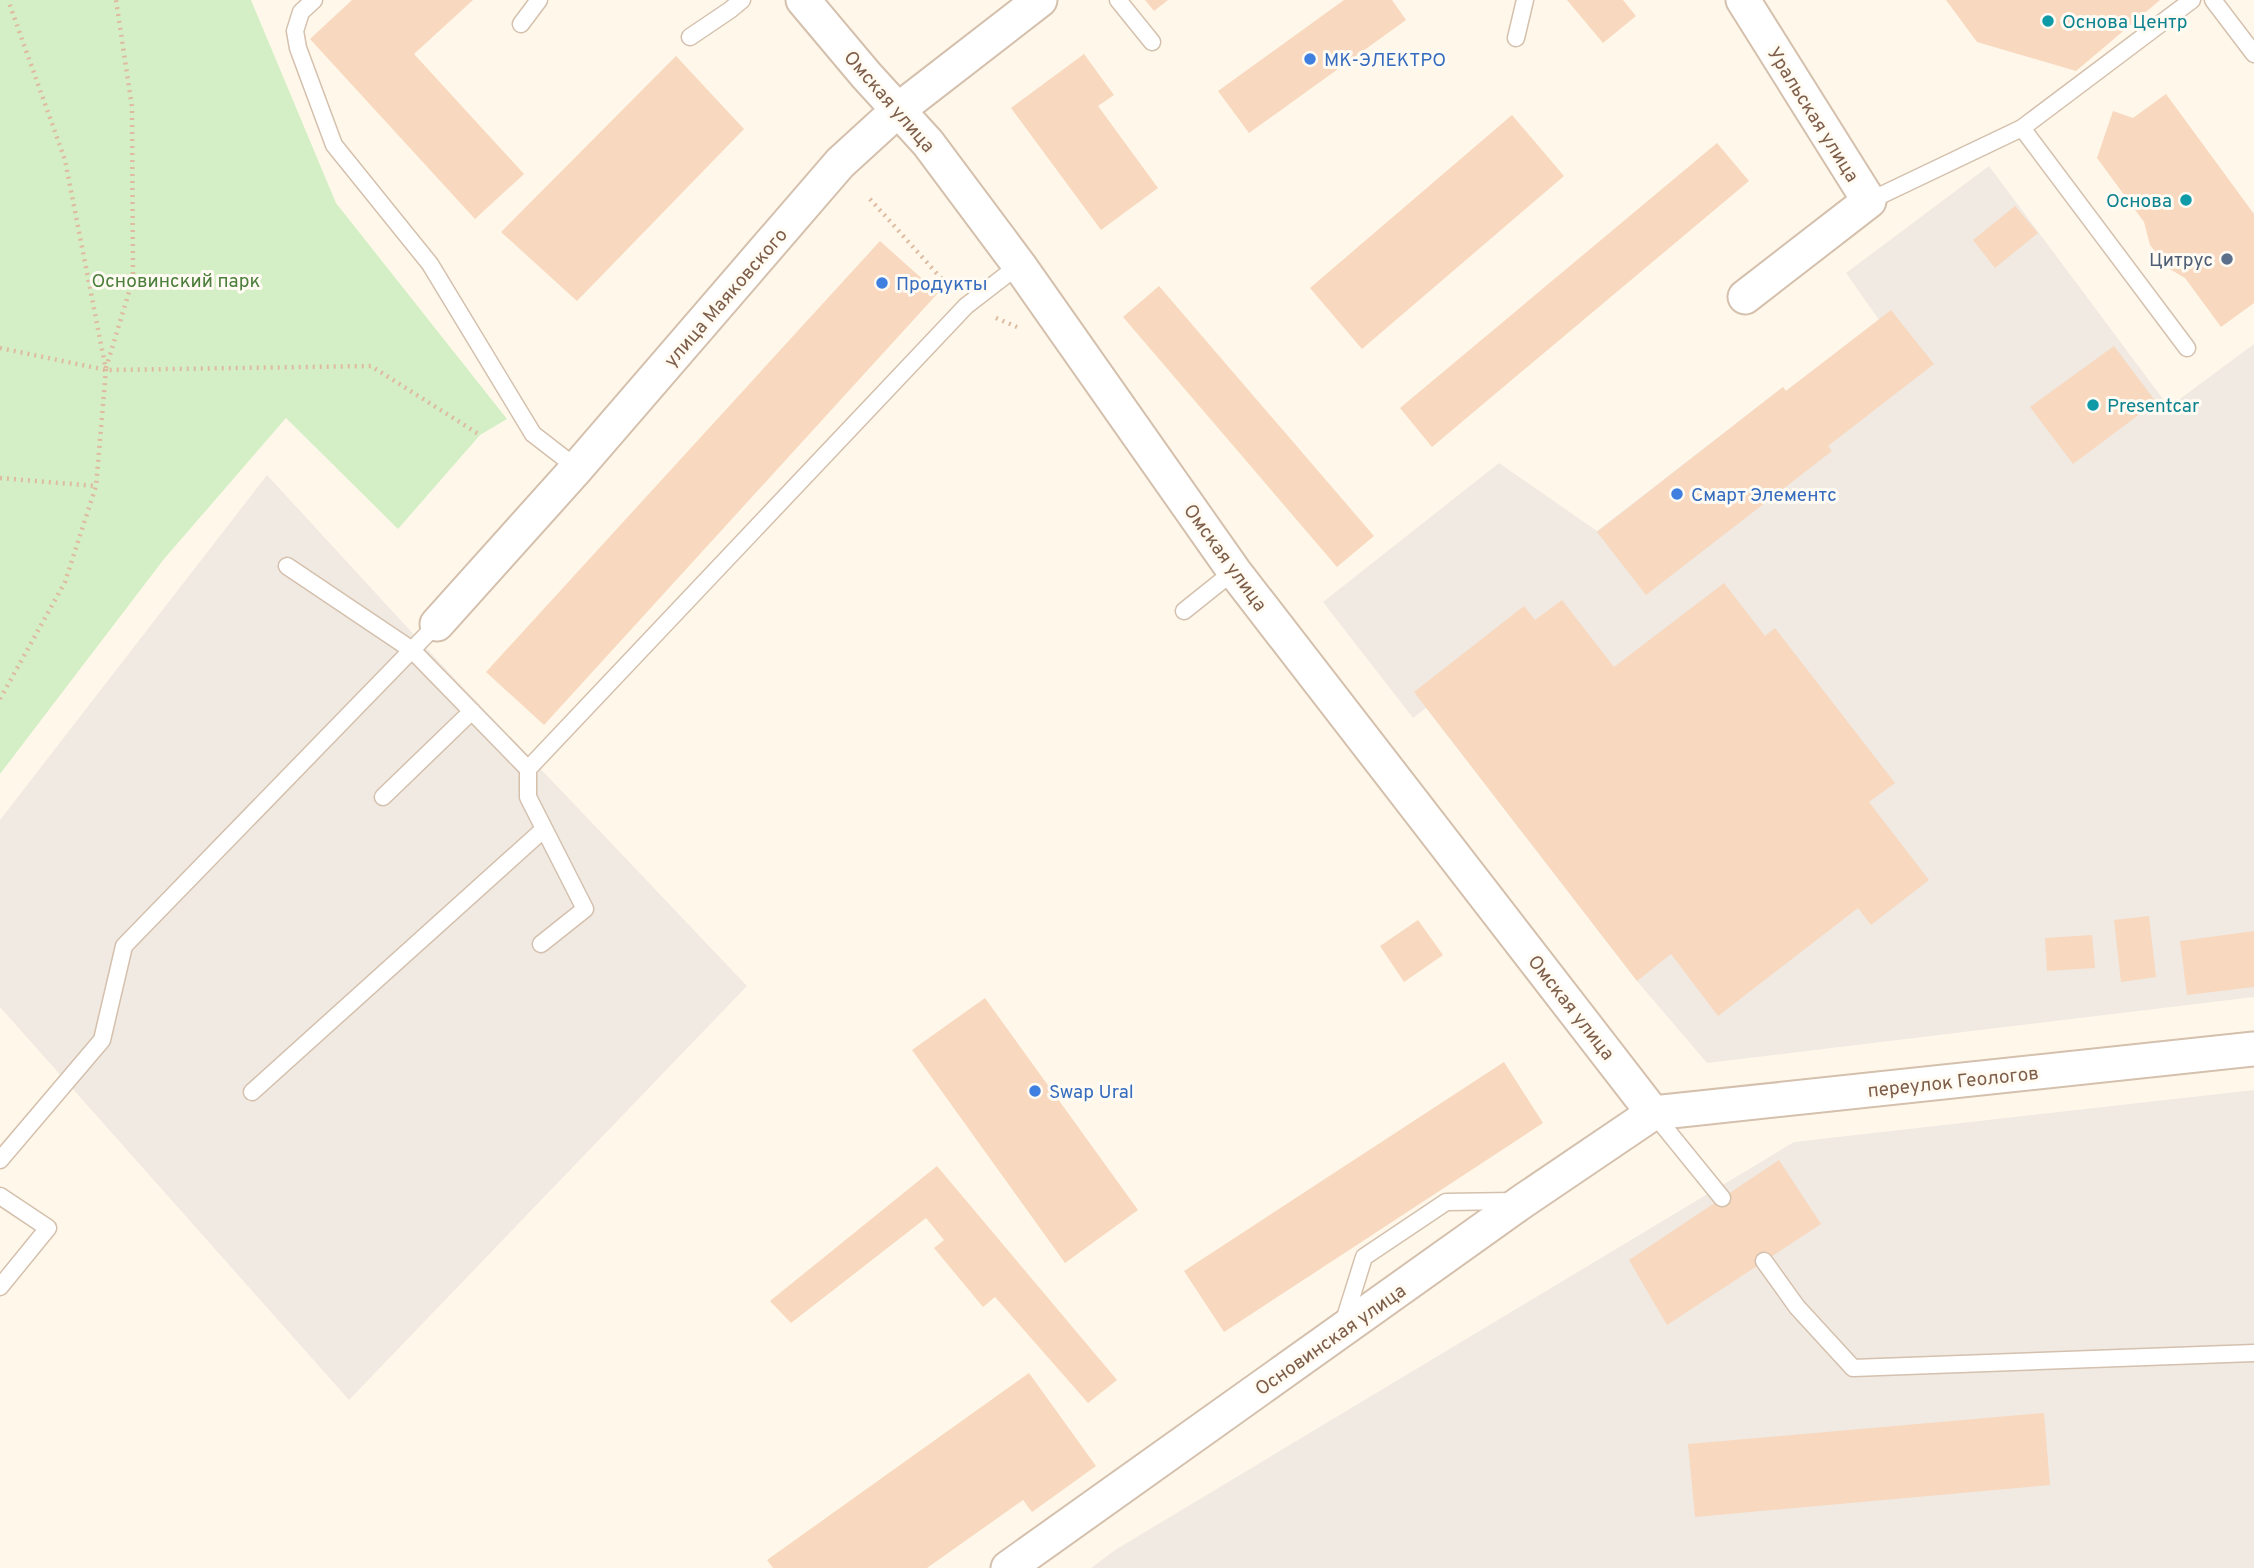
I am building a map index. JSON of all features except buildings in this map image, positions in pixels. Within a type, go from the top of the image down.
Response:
[{"type":"street","name":"Омская улица","points":[[803,0],[928,143],[1020,265],[1234,571],[1653,1113]]},
{"type":"street","name":"улица Маяковского","points":[[437,624],[577,468],[840,163],[898,110],[1040,0]]},
{"type":"street","name":"Уральская улица","points":[[1743,0],[1869,201],[1745,297]]},
{"type":"street","name":"переулок Геологов","points":[[1653,1113],[2254,1049]]},
{"type":"street","name":"Основинская улица","points":[[1008,1568],[1523,1201],[1653,1113]]},
{"type":"lane","points":[[314,0],[301,12],[295,31],[298,48],[334,145],[430,264],[533,434],[577,468]]},
{"type":"lane","points":[[521,24],[539,0]]},
{"type":"lane","points":[[690,37],[742,0]]},
{"type":"lane","points":[[1118,0],[1152,42]]},
{"type":"lane","points":[[1516,38],[1525,0]]},
{"type":"lane","points":[[1869,201],[2022,128],[2192,0]]},
{"type":"lane","points":[[2213,0],[2254,54]]},
{"type":"lane","points":[[2022,128],[2187,348]]},
{"type":"lane","points":[[541,944],[585,909],[528,797],[528,769],[966,306],[1020,265]]},
{"type":"lane","points":[[287,566],[412,650],[528,769]]},
{"type":"lane","points":[[1184,611],[1234,571]]},
{"type":"lane","points":[[0,1160],[102,1040],[124,946],[437,624]]},
{"type":"lane","points":[[383,797],[472,711]]},
{"type":"lane","points":[[252,1092],[544,829]]},
{"type":"lane","points":[[1653,1113],[1722,1198]]},
{"type":"lane","points":[[0,1196],[48,1228],[0,1287]]},
{"type":"lane","points":[[1340,1332],[1364,1258],[1446,1202],[1523,1201]]},
{"type":"lane","points":[[1764,1261],[1797,1307],[1853,1368],[2254,1353]]},
{"type":"path","points":[[8,0],[65,160],[106,370]]},
{"type":"path","points":[[0,699],[65,582],[96,486],[106,370],[133,279],[132,107],[116,0]]},
{"type":"path","points":[[870,200],[966,306],[1020,328]]},
{"type":"path","points":[[0,348],[106,370],[371,366],[480,435]]},
{"type":"path","points":[[0,478],[96,486]]},
{"type":"shaded area","points":[[1989,166],[2169,407],[2254,344],[2254,997],[1707,1063],[1637,981],[1426,708],[1413,718],[1323,602],[1499,463],[1597,531],[1783,387],[1786,391],[1879,320],[1846,273]]},
{"type":"shaded area","points":[[267,475],[441,664],[747,986],[349,1400],[0,1007],[0,820]]},
{"type":"shaded area","points":[[2254,1090],[2254,1568],[1091,1568],[1115,1550],[1794,1142]]},
{"type":"green space","name":"Основинский парк","points":[[0,0],[251,0],[336,203],[507,419],[480,435],[398,529],[286,418],[164,559],[0,774]]},
{"type":"place","name":"Основа Центр","points":[[2048,21]]},
{"type":"place","name":"МК-ЭЛЕКТРО","points":[[1310,59]]},
{"type":"place","name":"Основа","points":[[2186,200]]},
{"type":"place","name":"Цитрус","points":[[2227,259]]},
{"type":"place","name":"Продукты","points":[[882,283]]},
{"type":"place","name":"Presentcar","points":[[2093,405]]},
{"type":"place","name":"Смарт Элементс","points":[[1677,494]]},
{"type":"place","name":"Swap Ural","points":[[1035,1091]]}]
